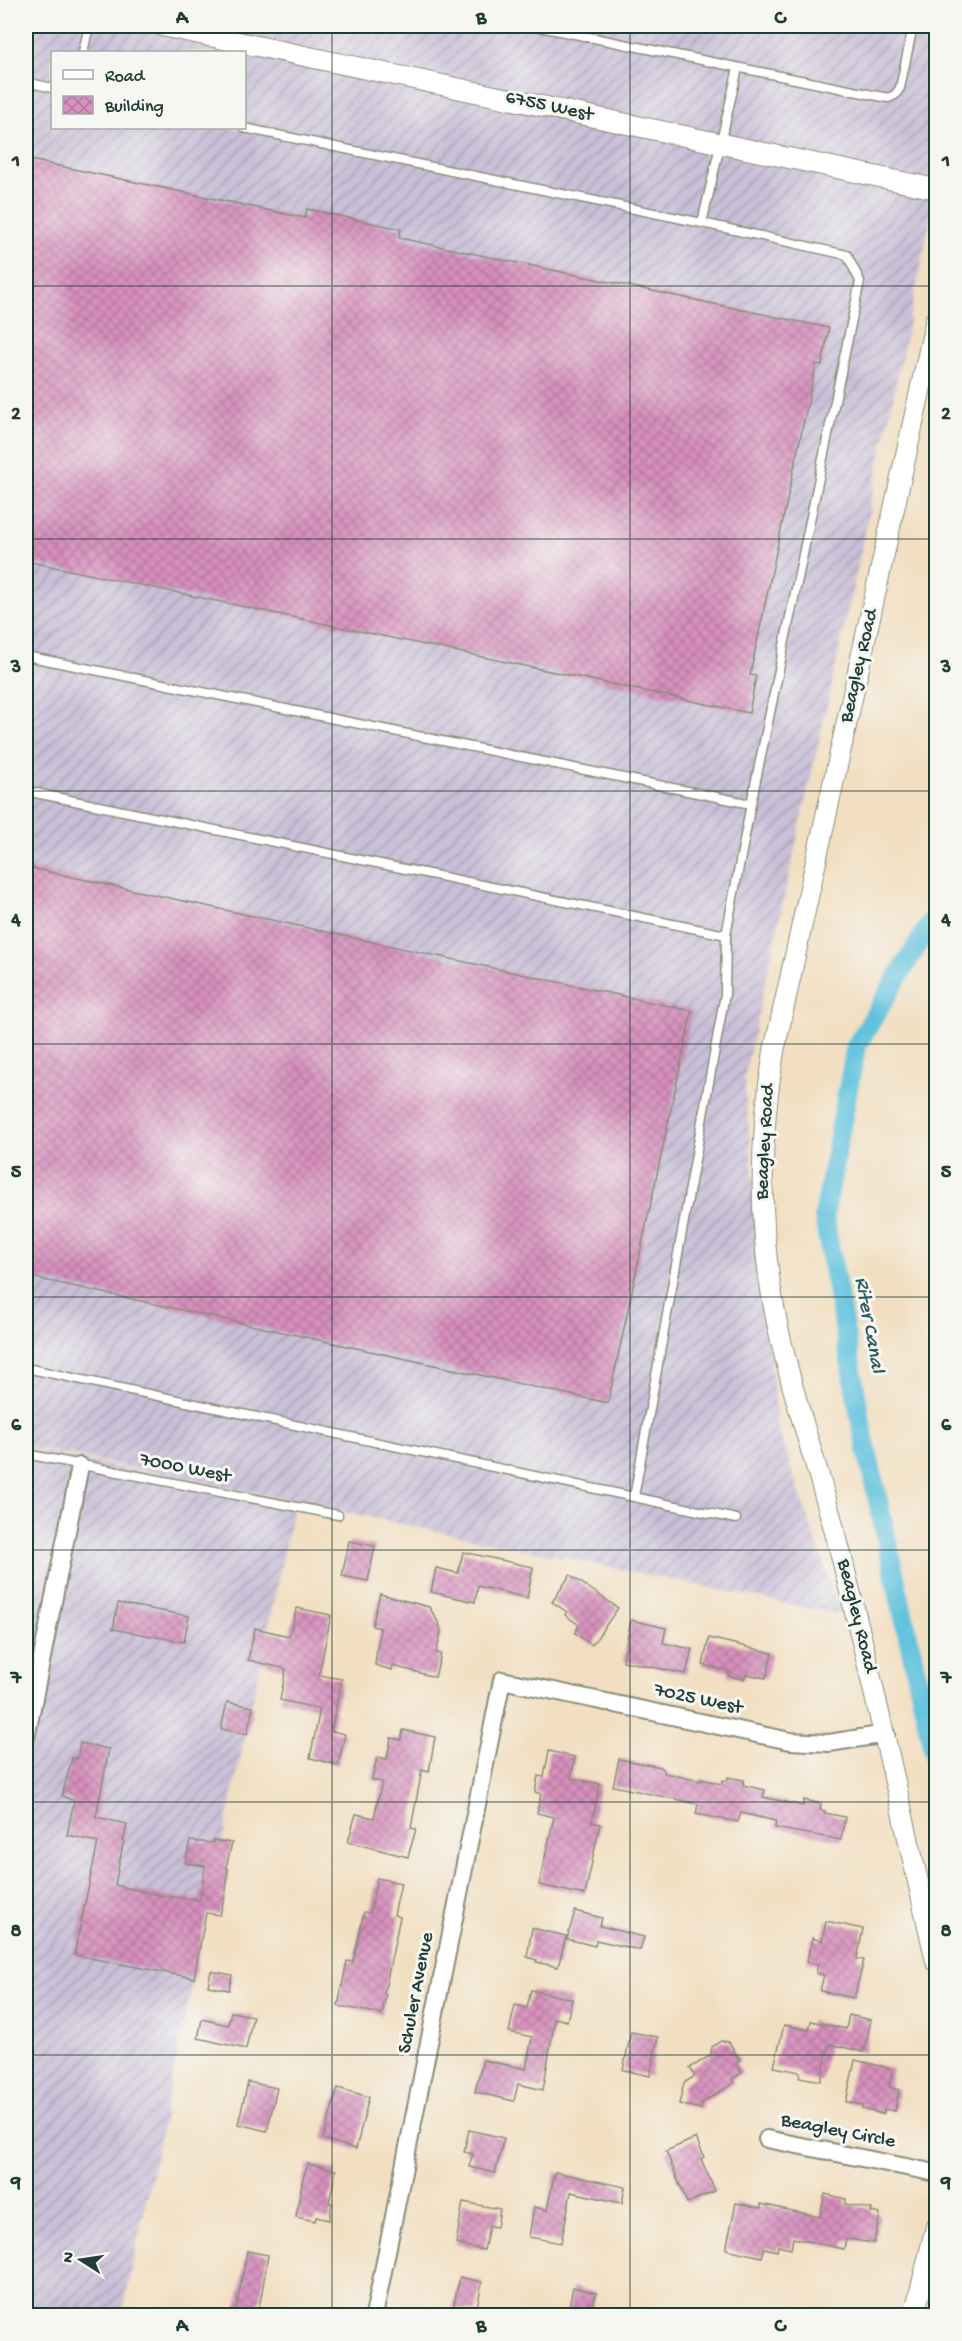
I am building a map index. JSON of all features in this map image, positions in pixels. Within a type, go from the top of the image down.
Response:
[{"type":"street","name":"6755 West","points":[[162,26],[936,189]]},
{"type":"street","name":"Beagley Road","points":[[936,319],[780,1018],[769,1083],[762,1186],[765,1248],[777,1323],[829,1508],[886,1734],[936,1961]]},
{"type":"street","points":[[26,1738],[80,1466]]},
{"type":"street","name":"7025 West","points":[[502,1680],[790,1741],[829,1743],[886,1734]]},
{"type":"street","name":"Schuler Avenue","points":[[374,2316],[502,1680]]},
{"type":"street","name":"Beagley Circle","points":[[767,2139],[936,2173]]},
{"type":"street","points":[[914,2316],[936,2227]]},
{"type":"lane","points":[[83,51],[89,26]]},
{"type":"lane","points":[[535,26],[888,98],[895,95],[900,88],[913,26]]},
{"type":"lane","points":[[702,223],[738,68]]},
{"type":"lane","points":[[26,82],[51,88]]},
{"type":"lane","points":[[246,128],[847,255],[860,281],[751,804],[726,935],[725,994],[634,1497]]},
{"type":"lane","points":[[26,656],[751,804]]},
{"type":"lane","points":[[26,790],[726,935]]},
{"type":"lane","points":[[26,1368],[736,1519]]},
{"type":"lane","name":"7000 West","points":[[26,1454],[338,1515]]},
{"type":"shaded area","points":[[26,26],[936,26],[936,193],[858,565],[744,1078],[777,1426],[841,1615],[26,1446]]},
{"type":"shaded area","points":[[26,1448],[294,1505],[122,2315],[26,2316]]},
{"type":"building","points":[[26,159],[305,218],[307,209],[401,229],[399,238],[829,328],[822,365],[816,364],[750,675],[756,676],[749,713],[26,561]]},
{"type":"building","points":[[26,867],[692,1011],[608,1403],[26,1276]]},
{"type":"building","points":[[349,1541],[375,1546],[368,1581],[342,1576]]},
{"type":"building","points":[[463,1552],[533,1567],[527,1598],[478,1586],[475,1602],[431,1592],[436,1568],[458,1573]]},
{"type":"building","points":[[570,1575],[618,1608],[592,1645],[575,1633],[579,1625],[565,1615],[567,1612],[552,1602]]},
{"type":"building","points":[[380,1594],[429,1607],[439,1623],[441,1632],[436,1653],[441,1654],[435,1677],[393,1666],[392,1670],[375,1665],[380,1628],[372,1626]]},
{"type":"building","points":[[118,1603],[189,1616],[184,1642],[113,1629]]},
{"type":"building","points":[[297,1608],[331,1615],[319,1675],[342,1679],[331,1731],[345,1734],[338,1765],[310,1758],[320,1709],[280,1700],[286,1669],[248,1660],[255,1628],[289,1636]]},
{"type":"building","points":[[631,1620],[666,1628],[663,1643],[692,1649],[686,1674],[623,1661]]},
{"type":"building","points":[[709,1638],[772,1653],[766,1678],[746,1674],[744,1679],[728,1676],[729,1671],[703,1665]]},
{"type":"building","points":[[227,1702],[253,1707],[247,1734],[221,1729]]},
{"type":"building","points":[[403,1730],[435,1737],[429,1772],[422,1770],[411,1828],[416,1829],[408,1857],[348,1842],[356,1814],[374,1818],[382,1782],[372,1780],[377,1757],[387,1759],[391,1738],[401,1740]]},
{"type":"building","points":[[80,1743],[109,1749],[96,1817],[127,1824],[115,1885],[163,1896],[200,1900],[205,1866],[185,1863],[190,1841],[213,1843],[213,1840],[232,1843],[226,1867],[228,1868],[226,1891],[220,1915],[206,1913],[194,1978],[74,1955],[98,1842],[67,1835],[74,1801],[62,1796],[72,1758],[77,1759]]},
{"type":"building","points":[[549,1751],[575,1757],[571,1778],[600,1784],[592,1822],[600,1824],[585,1895],[539,1885],[554,1817],[537,1813],[541,1794],[535,1792],[538,1776],[544,1777]]},
{"type":"building","points":[[619,1759],[661,1767],[664,1773],[700,1781],[701,1779],[722,1784],[722,1780],[727,1781],[728,1777],[744,1780],[743,1785],[765,1790],[763,1797],[803,1806],[804,1800],[821,1804],[820,1810],[825,1811],[824,1813],[845,1817],[841,1840],[775,1828],[776,1821],[741,1813],[738,1822],[696,1814],[698,1804],[613,1786]]},
{"type":"building","points":[[377,1878],[401,1883],[394,1915],[400,1917],[382,2014],[338,2006],[347,1961],[353,1962],[364,1912],[370,1913]]},
{"type":"building","points":[[575,1911],[602,1918],[600,1926],[644,1937],[640,1950],[596,1940],[595,1946],[567,1939]]},
{"type":"building","points":[[826,1921],[863,1929],[857,1959],[864,1960],[854,1998],[820,1991],[824,1975],[816,1973],[818,1964],[807,1962],[812,1938],[822,1941]]},
{"type":"building","points":[[532,1928],[566,1936],[558,1967],[536,1962],[537,1960],[527,1957]]},
{"type":"building","points":[[211,1971],[232,1975],[229,1990],[208,1986]]},
{"type":"building","points":[[531,1990],[572,1999],[567,2021],[555,2018],[543,2090],[518,2084],[514,2101],[475,2092],[483,2060],[526,2069],[532,2037],[509,2032],[515,2005],[527,2008]]},
{"type":"building","points":[[231,2012],[253,2016],[246,2049],[198,2038],[202,2019],[228,2025]]},
{"type":"building","points":[[849,2015],[871,2020],[864,2052],[829,2044],[821,2081],[799,2077],[800,2072],[774,2067],[784,2025],[809,2030],[811,2021],[846,2029]]},
{"type":"building","points":[[631,2032],[658,2037],[650,2076],[623,2070]]},
{"type":"building","points":[[721,2041],[729,2042],[740,2060],[736,2063],[742,2073],[732,2079],[734,2083],[702,2103],[701,2109],[679,2104],[684,2083],[695,2076],[690,2068],[711,2055],[712,2047]]},
{"type":"building","points":[[855,2060],[893,2069],[889,2087],[899,2090],[895,2111],[885,2109],[883,2114],[862,2109],[863,2105],[846,2102]]},
{"type":"building","points":[[248,2082],[277,2088],[267,2131],[238,2124]]},
{"type":"building","points":[[338,2088],[369,2097],[356,2149],[323,2139]]},
{"type":"building","points":[[469,2130],[504,2138],[495,2173],[469,2167],[473,2154],[464,2152]]},
{"type":"building","points":[[696,2138],[704,2157],[701,2159],[715,2191],[687,2203],[666,2151]]},
{"type":"building","points":[[308,2164],[336,2170],[329,2203],[332,2203],[329,2220],[316,2217],[315,2221],[296,2217]]},
{"type":"building","points":[[555,2172],[625,2187],[622,2203],[571,2192],[561,2243],[529,2237],[534,2207],[547,2210]]},
{"type":"building","points":[[825,2194],[846,2199],[845,2204],[872,2209],[871,2212],[880,2214],[874,2243],[846,2239],[844,2249],[793,2238],[791,2249],[778,2246],[777,2251],[764,2248],[762,2257],[726,2249],[736,2203],[761,2208],[761,2204],[820,2217]]},
{"type":"building","points":[[463,2202],[500,2209],[497,2227],[489,2226],[484,2250],[456,2244]]},
{"type":"building","points":[[247,2251],[268,2255],[262,2292],[257,2316],[235,2316]]},
{"type":"building","points":[[460,2277],[482,2282],[476,2312],[453,2308]]},
{"type":"building","points":[[573,2287],[596,2293],[591,2316],[567,2316]]},
{"type":"waterway","name":"Riter Canal","points":[[936,914],[856,1046],[824,1217],[863,1433],[936,1762]]}]
